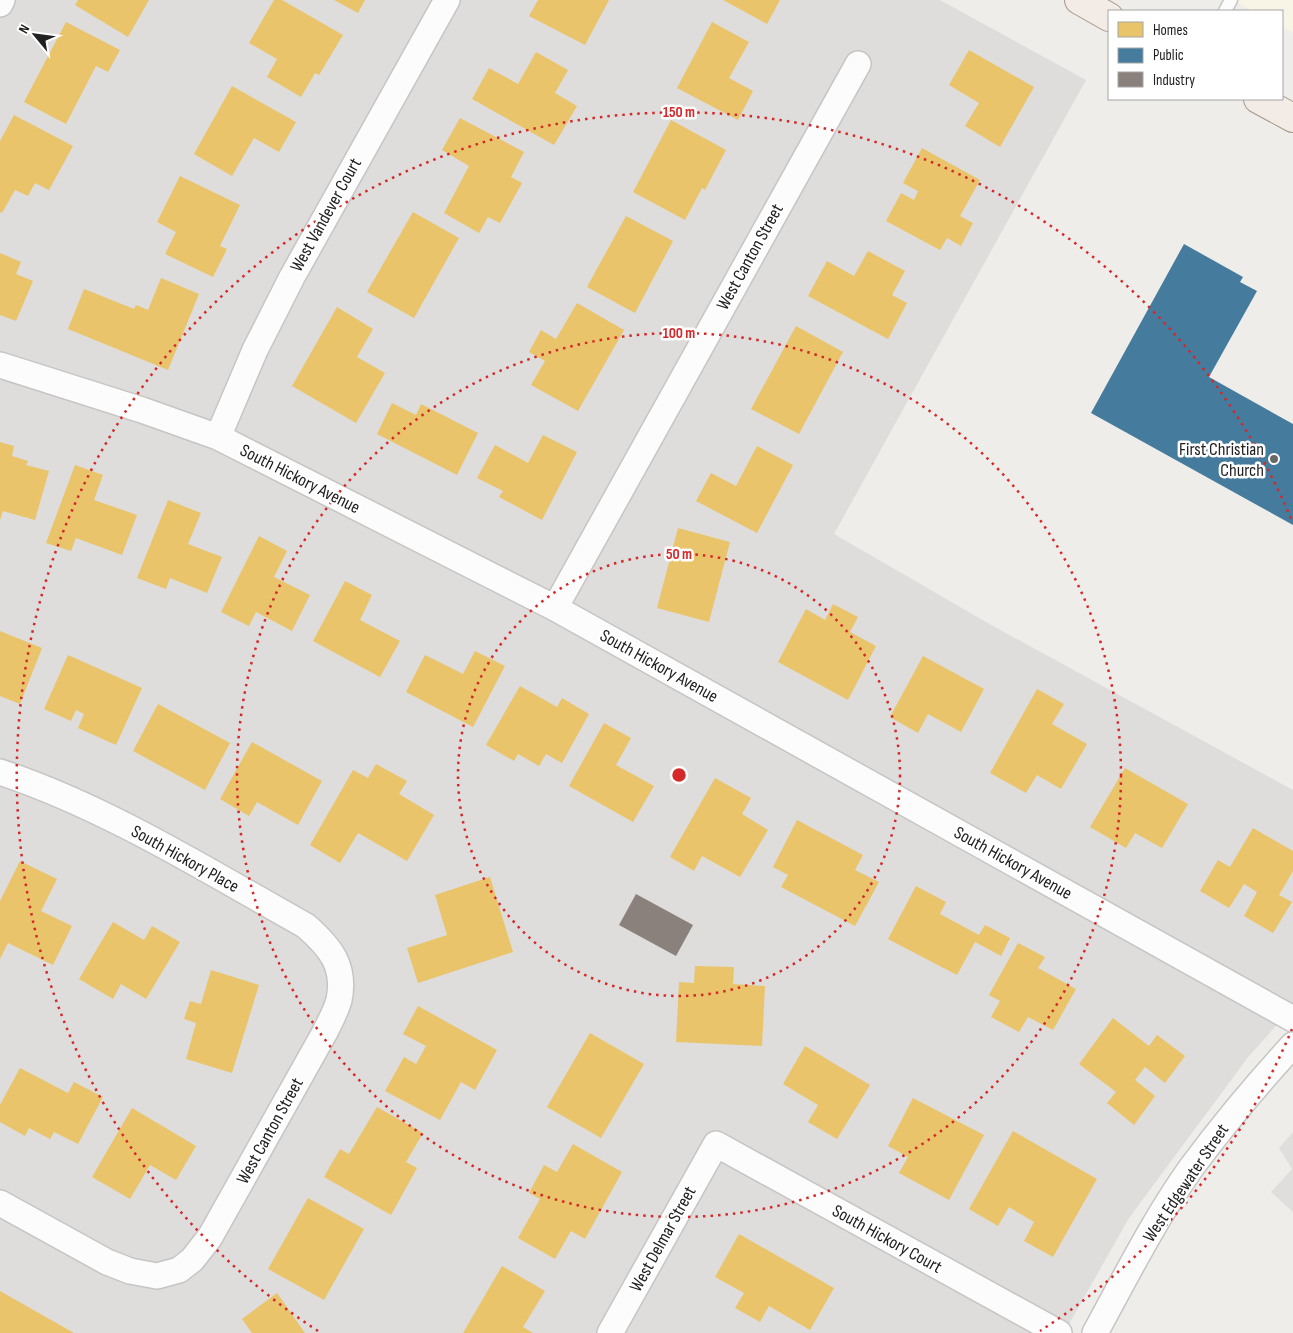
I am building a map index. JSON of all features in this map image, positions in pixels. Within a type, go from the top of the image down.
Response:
[{"type":"main road","points":[[1079,0],[1108,16]]},
{"type":"main road","points":[[1260,100],[1293,118]]},
{"type":"street","points":[[0,4],[2,0]]},
{"type":"street","name":"West Vandever Court","points":[[218,437],[255,350],[292,277],[447,0]]},
{"type":"street","name":"West Canton Street","points":[[555,608],[858,64]]},
{"type":"street","name":"South Hickory Avenue","points":[[0,365],[142,410],[218,437],[555,608],[1293,1020]]},
{"type":"street","name":"South Hickory Place","points":[[0,772],[31,782],[104,814],[306,926],[324,942],[336,960],[342,981]]},
{"type":"street","name":"West Canton Street","points":[[0,1203],[107,1262],[130,1271],[157,1276],[179,1270],[192,1260],[210,1237],[325,1032],[339,1001],[342,981]]},
{"type":"street","name":"West Edgewater Street","points":[[1095,1333],[1144,1244],[1190,1170],[1253,1089],[1293,1045]]},
{"type":"street","name":"West Delmar Street","points":[[610,1333],[716,1144]]},
{"type":"street","name":"South Hickory Court","points":[[716,1144],[1059,1333]]},
{"type":"shaded area","points":[[0,0],[940,0],[1086,80],[834,534],[993,626],[1293,790],[1293,1007],[1249,1056],[1129,1218],[1064,1333],[0,1333]]},
{"type":"shaded area","points":[[1232,0],[1293,0],[1293,33],[1283,28],[1283,10],[1251,10]]},
{"type":"shaded area","points":[[1293,1132],[1293,1212],[1271,1192],[1292,1169],[1279,1148]]},
{"type":"building: Homes","points":[[78,0],[149,0],[128,37],[75,5]]},
{"type":"building: Homes","points":[[274,0],[282,0],[343,35],[319,75],[315,73],[301,97],[267,77],[277,59],[249,43]]},
{"type":"building: Homes","points":[[334,0],[365,0],[358,13]]},
{"type":"building: Homes","points":[[538,0],[609,0],[585,45],[529,16]]},
{"type":"building: Homes","points":[[723,0],[780,0],[767,24]]},
{"type":"building: Homes","points":[[66,22],[120,50],[108,72],[96,66],[66,124],[24,102]]},
{"type":"building: Homes","points":[[712,22],[749,42],[729,78],[753,91],[738,120],[677,88]]},
{"type":"building: Homes","points":[[969,50],[1034,87],[1000,147],[965,126],[979,103],[949,85]]},
{"type":"building: Homes","points":[[536,52],[568,70],[555,93],[577,106],[554,145],[472,99],[489,68],[518,84]]},
{"type":"building: Homes","points":[[232,86],[296,122],[279,152],[254,138],[232,176],[194,154]]},
{"type":"building: Homes","points":[[14,115],[73,146],[49,190],[35,183],[28,196],[15,190],[2,213],[0,212],[0,141]]},
{"type":"building: Homes","points":[[460,118],[524,152],[511,177],[522,183],[500,223],[488,217],[479,233],[444,213],[469,166],[442,150]]},
{"type":"building: Homes","points":[[671,120],[726,150],[705,190],[702,188],[685,220],[633,192]]},
{"type":"building: Homes","points":[[922,148],[980,180],[960,216],[973,223],[961,246],[947,238],[940,250],[886,221],[901,193],[914,200],[918,191],[903,183]]},
{"type":"building: Homes","points":[[180,176],[240,205],[220,246],[227,249],[213,277],[165,254],[176,232],[157,222]]},
{"type":"building: Homes","points":[[413,212],[459,238],[414,318],[367,292]]},
{"type":"building: Homes","points":[[626,216],[673,241],[635,313],[587,287]]},
{"type":"building: Homes","points":[[868,251],[905,271],[892,295],[907,303],[888,339],[808,296],[827,261],[854,276]]},
{"type":"building: Homes","points":[[0,253],[21,262],[16,274],[33,281],[16,321],[0,315]]},
{"type":"building: Homes","points":[[161,278],[199,294],[168,370],[68,329],[84,289],[134,309],[136,305],[148,310]]},
{"type":"building: Homes","points":[[577,303],[624,330],[578,411],[531,385],[545,361],[529,352],[541,330],[556,339]]},
{"type":"building: Homes","points":[[337,307],[373,329],[357,357],[385,373],[356,423],[292,386]]},
{"type":"building: Homes","points":[[796,326],[843,352],[799,434],[751,409]]},
{"type":"building: Homes","points":[[392,403],[416,415],[421,404],[478,433],[457,475],[377,434]]},
{"type":"building: Homes","points":[[543,435],[577,452],[542,520],[499,497],[503,491],[477,478],[495,445],[528,463]]},
{"type":"building: Homes","points":[[0,442],[14,446],[12,456],[28,461],[26,465],[49,471],[35,520],[3,511],[0,520]]},
{"type":"building: Homes","points":[[757,446],[793,465],[757,533],[696,501],[711,473],[736,486]]},
{"type":"building: Homes","points":[[75,465],[103,475],[94,500],[137,515],[122,555],[76,538],[71,551],[46,543]]},
{"type":"building: Homes","points":[[168,500],[201,513],[188,544],[222,557],[207,593],[170,578],[166,589],[137,578]]},
{"type":"building: Homes","points":[[678,528],[730,542],[709,622],[657,608]]},
{"type":"building: Homes","points":[[259,536],[287,551],[274,577],[310,595],[292,631],[256,612],[249,626],[221,612]]},
{"type":"building: Homes","points":[[345,581],[372,595],[360,620],[400,641],[380,677],[313,641]]},
{"type":"building: Homes","points":[[833,604],[858,617],[850,632],[876,646],[848,700],[778,662],[806,609],[825,620]]},
{"type":"building: Homes","points":[[0,631],[42,648],[20,704],[0,696]]},
{"type":"building: Homes","points":[[475,651],[505,666],[473,727],[406,692],[425,655],[463,674]]},
{"type":"building: Homes","points":[[68,655],[142,688],[116,745],[78,728],[84,714],[76,710],[71,721],[44,709]]},
{"type":"building: Homes","points":[[923,656],[984,689],[961,732],[928,714],[918,733],[890,717]]},
{"type":"building: Homes","points":[[520,686],[557,707],[562,698],[589,714],[562,763],[546,754],[539,766],[518,754],[514,761],[486,745]]},
{"type":"building: Homes","points":[[1037,689],[1064,704],[1052,724],[1087,744],[1061,789],[1037,775],[1026,793],[990,773]]},
{"type":"building: Homes","points":[[158,704],[230,743],[205,790],[133,751]]},
{"type":"building: Homes","points":[[604,723],[631,738],[616,765],[654,786],[633,822],[569,786]]},
{"type":"building: Homes","points":[[252,742],[322,781],[298,825],[257,802],[249,816],[220,799]]},
{"type":"building: Homes","points":[[376,764],[407,781],[399,794],[434,815],[407,861],[358,833],[340,863],[310,845],[353,770],[368,778]]},
{"type":"building: Homes","points":[[1125,768],[1188,804],[1162,848],[1135,833],[1126,848],[1090,827]]},
{"type":"building: Homes","points":[[715,778],[751,798],[742,814],[768,830],[740,877],[702,856],[694,871],[670,857]]},
{"type":"building: Homes","points":[[797,820],[863,855],[855,870],[879,882],[855,926],[781,887],[788,875],[773,867]]},
{"type":"building: Homes","points":[[1253,828],[1293,851],[1293,871],[1279,895],[1292,902],[1273,933],[1244,916],[1257,892],[1244,884],[1229,908],[1200,891],[1218,860],[1230,867]]},
{"type":"building: Homes","points":[[20,861],[57,879],[41,911],[72,926],[53,965],[8,943],[0,959],[0,901]]},
{"type":"building: Homes","points":[[490,877],[513,952],[418,983],[407,948],[447,935],[435,895]]},
{"type":"building: Homes","points":[[916,886],[946,902],[940,914],[979,935],[985,925],[1010,938],[1001,956],[975,942],[957,975],[888,939]]},
{"type":"building: Homes","points":[[113,922],[144,940],[152,926],[180,942],[146,999],[121,984],[113,999],[79,979]]},
{"type":"building: Homes","points":[[1018,943],[1045,957],[1038,968],[1076,989],[1053,1030],[1028,1017],[1019,1032],[991,1017],[1000,1001],[989,995]]},
{"type":"building: Homes","points":[[695,966],[734,967],[733,984],[765,986],[762,1046],[676,1042],[679,982],[694,983]]},
{"type":"building: Homes","points":[[211,970],[259,985],[232,1073],[186,1059],[196,1023],[184,1019],[190,1001],[201,1004]]},
{"type":"building: Homes","points":[[418,1006],[497,1050],[475,1090],[461,1082],[440,1120],[385,1091],[404,1057],[416,1064],[426,1046],[403,1034]]},
{"type":"building: Homes","points":[[1113,1018],[1149,1046],[1157,1035],[1185,1056],[1165,1083],[1145,1067],[1135,1080],[1155,1096],[1134,1125],[1107,1103],[1116,1092],[1079,1064]]},
{"type":"building: Homes","points":[[590,1033],[644,1064],[601,1138],[547,1107]]},
{"type":"building: Homes","points":[[805,1046],[870,1085],[837,1139],[808,1122],[818,1105],[783,1084]]},
{"type":"building: Homes","points":[[20,1068],[68,1093],[74,1082],[103,1097],[78,1144],[54,1132],[50,1139],[29,1128],[25,1136],[0,1122],[0,1105]]},
{"type":"building: Homes","points":[[913,1098],[984,1135],[949,1200],[899,1173],[908,1157],[888,1146]]},
{"type":"building: Homes","points":[[377,1107],[423,1133],[406,1162],[417,1168],[391,1215],[324,1177],[340,1149],[349,1154]]},
{"type":"building: Homes","points":[[132,1108],[196,1146],[176,1180],[150,1165],[130,1199],[92,1177]]},
{"type":"building: Homes","points":[[1013,1131],[1097,1179],[1053,1257],[1024,1241],[1034,1222],[1009,1207],[998,1226],[969,1209]]},
{"type":"building: Homes","points":[[573,1144],[622,1172],[585,1239],[571,1231],[555,1259],[518,1238],[540,1199],[529,1193],[544,1165],[557,1172]]},
{"type":"building: Homes","points":[[308,1198],[364,1229],[324,1300],[268,1269]]},
{"type":"building: Homes","points":[[739,1234],[834,1288],[810,1330],[769,1306],[760,1322],[735,1308],[744,1293],[715,1277]]},
{"type":"building: Homes","points":[[502,1266],[545,1291],[523,1327],[533,1333],[463,1333]]},
{"type":"building: Homes","points":[[0,1291],[74,1333],[0,1333]]},
{"type":"building: Homes","points":[[277,1293],[305,1333],[252,1333],[242,1319]]},
{"type":"building: Public","points":[[1184,244],[1243,277],[1240,282],[1257,291],[1209,377],[1293,424],[1293,525],[1091,413]]},
{"type":"building: Industry","points":[[636,894],[693,925],[676,956],[619,925]]},
{"type":"place","name":"First Christian Church","points":[[1274,459]]}]
